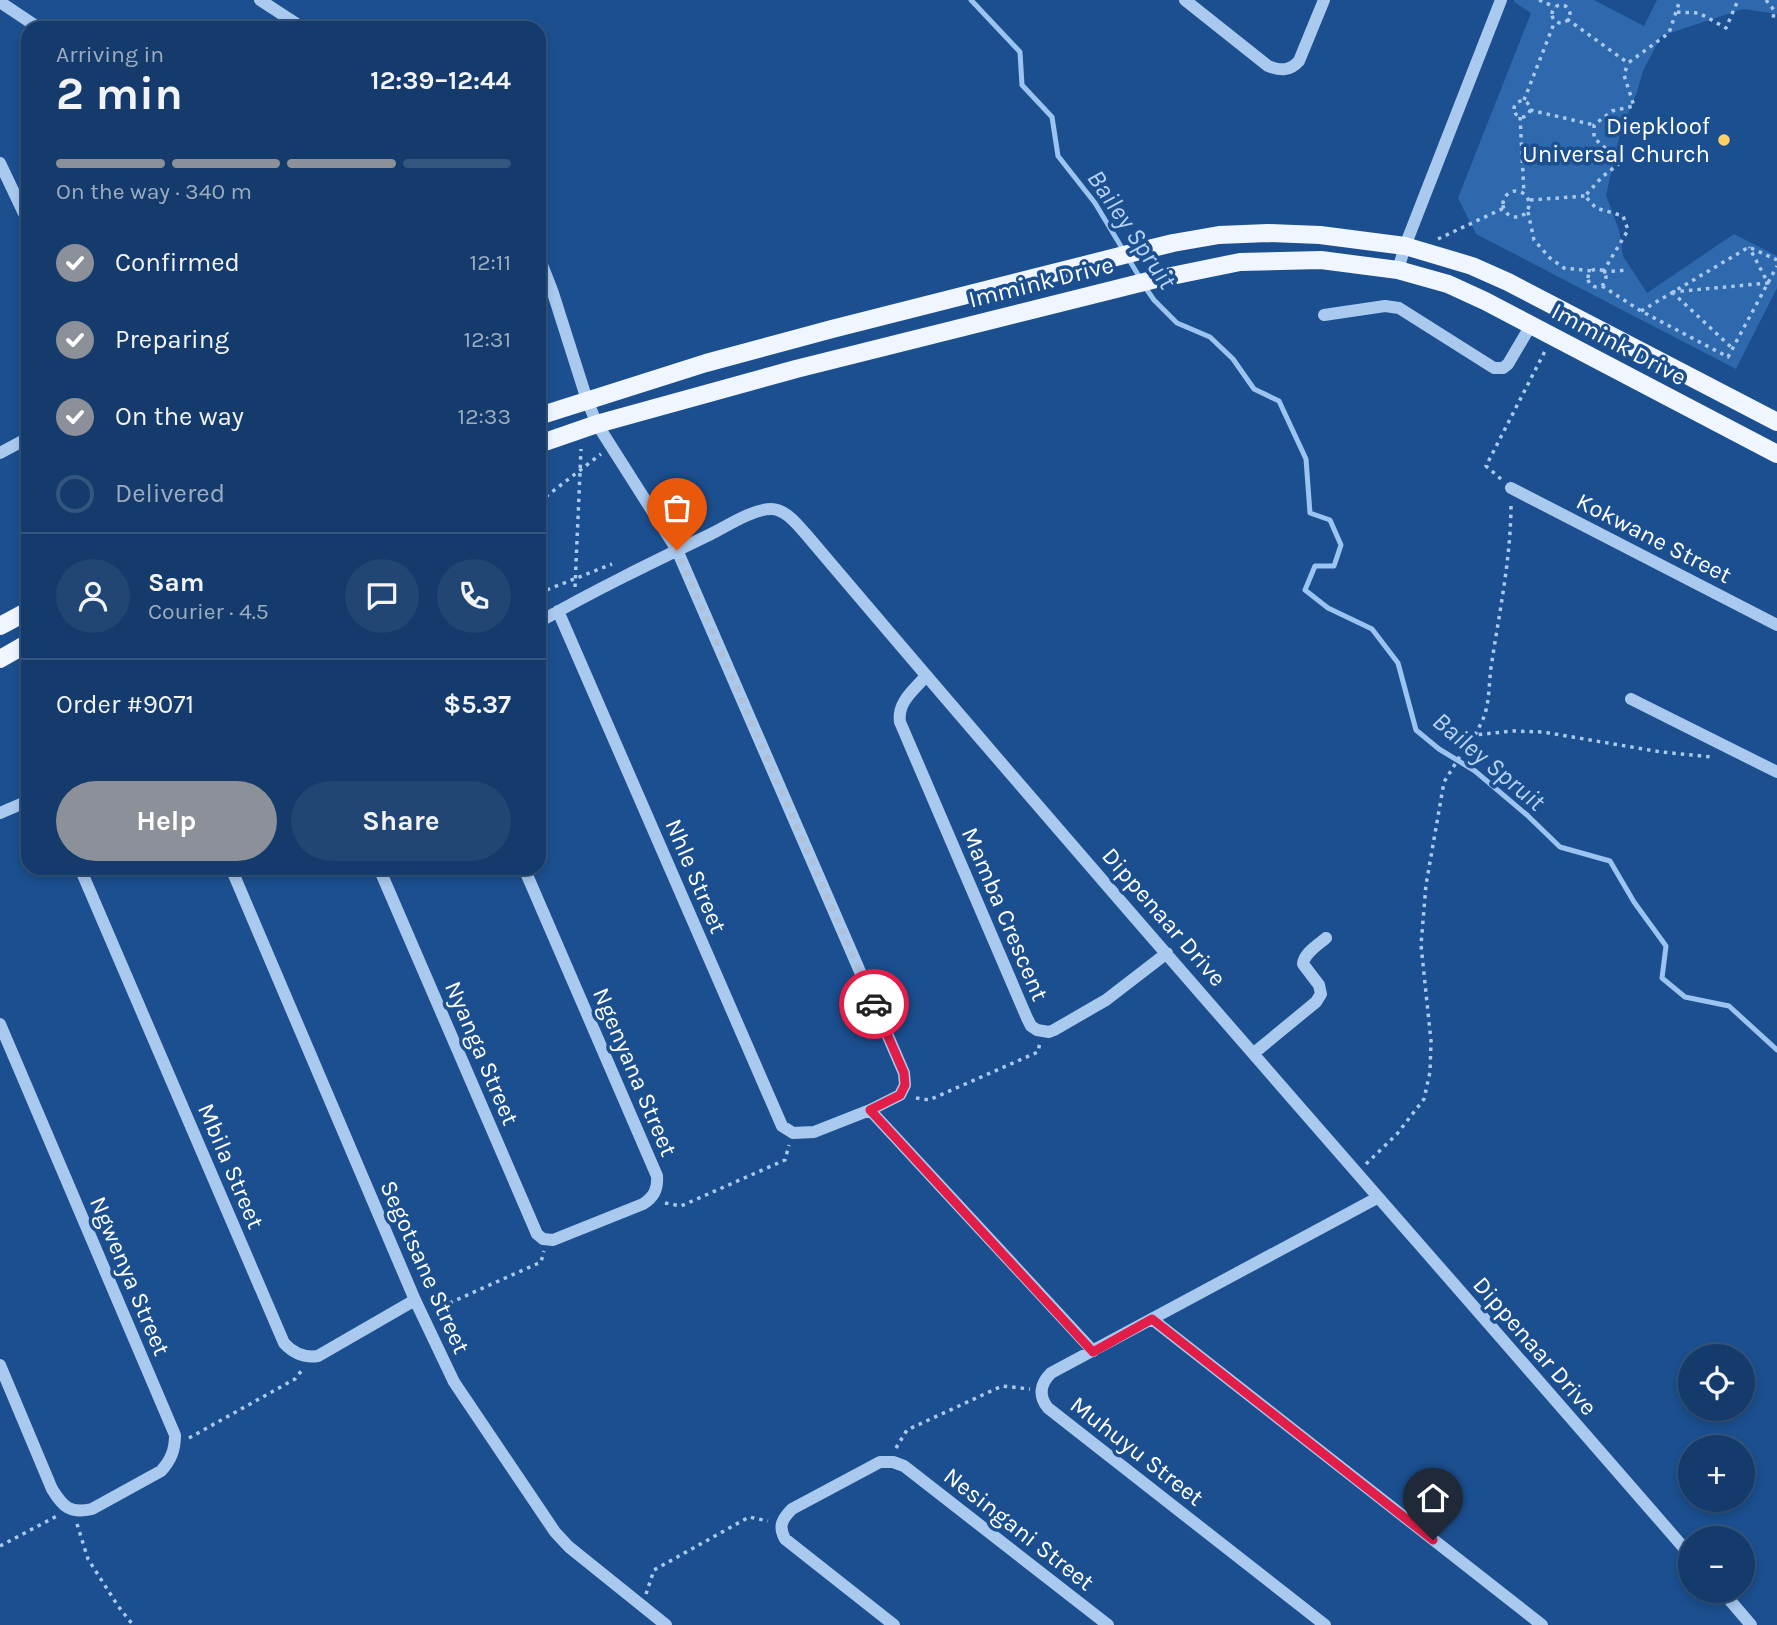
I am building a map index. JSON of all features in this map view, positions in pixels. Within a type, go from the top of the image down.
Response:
[{"type":"main road","name":"Immink Drive","points":[[546,414],[719,360],[1128,254],[1219,235],[1268,233],[1321,235],[1405,246],[1472,267],[1508,282],[1777,422]]},
{"type":"main road","name":"Immink Drive","points":[[546,442],[597,424],[796,369],[1083,296],[1240,262],[1321,260],[1398,270],[1448,284],[1777,454]]},
{"type":"main road","points":[[0,626],[21,615]]},
{"type":"main road","points":[[0,659],[21,647]]},
{"type":"street","points":[[260,0],[292,21]]},
{"type":"street","points":[[1185,0],[1268,66],[1286,70],[1300,61],[1324,0]]},
{"type":"street","points":[[1398,270],[1501,0]]},
{"type":"street","points":[[0,2],[28,21]]},
{"type":"street","points":[[0,163],[21,207]]},
{"type":"street","points":[[546,275],[597,424],[677,550],[904,1073],[905,1085],[900,1095],[814,1132],[793,1133]]},
{"type":"street","points":[[1324,315],[1385,306],[1398,308],[1494,368],[1503,368],[1508,364],[1531,325]]},
{"type":"street","points":[[0,453],[21,442]]},
{"type":"street","name":"Kokwane Street","points":[[1511,488],[1777,625]]},
{"type":"street","name":"Dippenaar Drive","points":[[546,618],[754,513],[772,509],[795,522],[1356,1174],[1678,1541]]},
{"type":"street","name":"Nhle Street","points":[[558,611],[779,1119],[786,1129],[793,1133]]},
{"type":"street","name":"Mamba Crescent","points":[[926,676],[902,704],[900,722],[1031,1026],[1043,1031],[1055,1030],[1106,1000],[1167,953]]},
{"type":"street","points":[[1631,699],[1777,772]]},
{"type":"street","points":[[0,813],[21,804]]},
{"type":"street","name":"Mbila Street","points":[[82,875],[284,1343],[293,1351],[312,1357]]},
{"type":"street","name":"Segotsane Street","points":[[234,875],[415,1300],[454,1382],[555,1532],[666,1625]]},
{"type":"street","name":"Nyanga Street","points":[[382,875],[537,1234],[553,1240]]},
{"type":"street","name":"Ngenyana Street","points":[[527,875],[657,1176],[655,1192],[649,1200]]},
{"type":"street","points":[[1254,1053],[1316,1002],[1321,994],[1319,985],[1303,964],[1304,959],[1326,938]]},
{"type":"street","name":"Ngwenya Street","points":[[0,1024],[175,1435],[175,1446]]},
{"type":"street","points":[[870,1110],[1093,1352]]},
{"type":"street","name":"Muhuyu Street","points":[[1325,1625],[1048,1408],[1043,1402],[1041,1390],[1051,1373],[1377,1198]]},
{"type":"street","points":[[553,1240],[649,1200]]},
{"type":"street","points":[[312,1357],[323,1354],[415,1300]]},
{"type":"street","points":[[1152,1319],[1542,1625]]},
{"type":"street","points":[[0,1365],[52,1489],[60,1503],[72,1509],[92,1509],[161,1471],[169,1464],[175,1446]]},
{"type":"street","points":[[888,1462],[880,1462],[792,1509],[784,1519],[781,1530],[785,1539],[894,1625]]},
{"type":"street","name":"Nesingani Street","points":[[888,1462],[904,1466],[1108,1625]]},
{"type":"street","points":[[1732,1603],[1751,1625]]},
{"type":"path","points":[[1539,0],[1555,7],[1565,6],[1569,11],[1567,19],[1562,22],[1555,20]]},
{"type":"path","points":[[1594,125],[1612,111],[1634,106],[1625,75],[1628,63],[1669,33],[1679,0]]},
{"type":"path","points":[[1677,12],[1699,13],[1726,28],[1738,0]]},
{"type":"path","points":[[1766,0],[1774,10],[1773,21]]},
{"type":"path","points":[[1524,100],[1555,20],[1552,13],[1555,7]]},
{"type":"path","points":[[1567,19],[1628,63]]},
{"type":"path","points":[[1524,100],[1530,110]]},
{"type":"path","points":[[1524,100],[1516,102],[1514,107],[1514,112],[1520,117],[1524,193]]},
{"type":"path","points":[[1530,110],[1594,125]]},
{"type":"path","points":[[1520,117],[1525,117],[1530,110]]},
{"type":"path","points":[[1530,200],[1585,197],[1602,177],[1620,162],[1594,138],[1594,125]]},
{"type":"path","points":[[1528,212],[1521,217],[1513,217],[1504,208],[1503,200],[1508,193],[1524,193],[1530,200],[1528,212],[1534,240],[1550,258],[1564,268],[1592,271],[1599,269],[1603,272],[1628,270]]},
{"type":"path","points":[[1585,197],[1596,208],[1623,216],[1628,230],[1603,272],[1606,281],[1602,286],[1590,285],[1588,279],[1592,271]]},
{"type":"path","points":[[1432,254],[1437,239],[1504,208]]},
{"type":"path","points":[[1749,247],[1777,260]]},
{"type":"path","points":[[1749,247],[1768,283]]},
{"type":"path","points":[[1641,311],[1749,247]]},
{"type":"path","points":[[1602,286],[1641,311],[1728,357],[1777,266]]},
{"type":"path","points":[[1672,292],[1768,283]]},
{"type":"path","points":[[1672,292],[1732,349]]},
{"type":"path","points":[[1356,1174],[1398,1134],[1424,1099],[1430,1072],[1431,1041],[1421,945],[1426,885],[1444,782],[1475,735],[1485,713],[1511,522],[1511,488],[1486,466],[1553,336]]},
{"type":"path","points":[[574,603],[582,449]]},
{"type":"path","points":[[546,497],[603,453]]},
{"type":"path","points":[[546,590],[613,564]]},
{"type":"path","points":[[1475,735],[1513,731],[1543,732],[1661,752],[1718,758],[1742,755]]},
{"type":"path","points":[[900,1095],[929,1100],[1014,1063],[1038,1052],[1043,1031]]},
{"type":"path","points":[[649,1200],[681,1206],[785,1160],[793,1133]]},
{"type":"path","points":[[422,1315],[541,1262],[553,1240]]},
{"type":"path","points":[[175,1446],[295,1379],[312,1357]]},
{"type":"path","points":[[888,1462],[907,1430],[919,1424],[1002,1386],[1041,1390]]},
{"type":"path","points":[[0,1546],[72,1509],[88,1559],[133,1625]]},
{"type":"path","points":[[643,1606],[654,1570],[749,1517],[784,1519]]},
{"type":"shaded area","points":[[1514,0],[1594,0],[1644,26],[1657,0],[1777,0],[1777,14],[1743,9],[1661,36],[1643,71],[1620,134],[1606,195],[1619,230],[1623,256],[1647,293],[1734,234],[1777,256],[1777,288],[1736,369],[1476,234],[1458,198],[1531,13]]},
{"type":"waterway","name":"Bailey Spruit","points":[[971,0],[1020,52],[1022,85],[1052,117],[1058,156],[1095,203],[1140,278]]},
{"type":"waterway","name":"Bailey Spruit","points":[[1145,287],[1177,323],[1210,337],[1233,359],[1254,389],[1279,401],[1306,459],[1310,513],[1330,520],[1341,545],[1334,566],[1315,566],[1305,590],[1328,608],[1372,629],[1398,663],[1416,730],[1439,749],[1475,771],[1560,847],[1610,861],[1634,902],[1666,946],[1662,978],[1685,997],[1729,1006],[1777,1050]]},
{"type":"way so far","points":[[677,550],[874,1004]]},
{"type":"place","name":"Diepkloof Universal Church","points":[[1724,140]]},
{"type":"route","points":[[874,1004],[904,1073],[905,1085],[900,1095],[870,1110],[1093,1352],[1152,1319],[1433,1540]]}]
